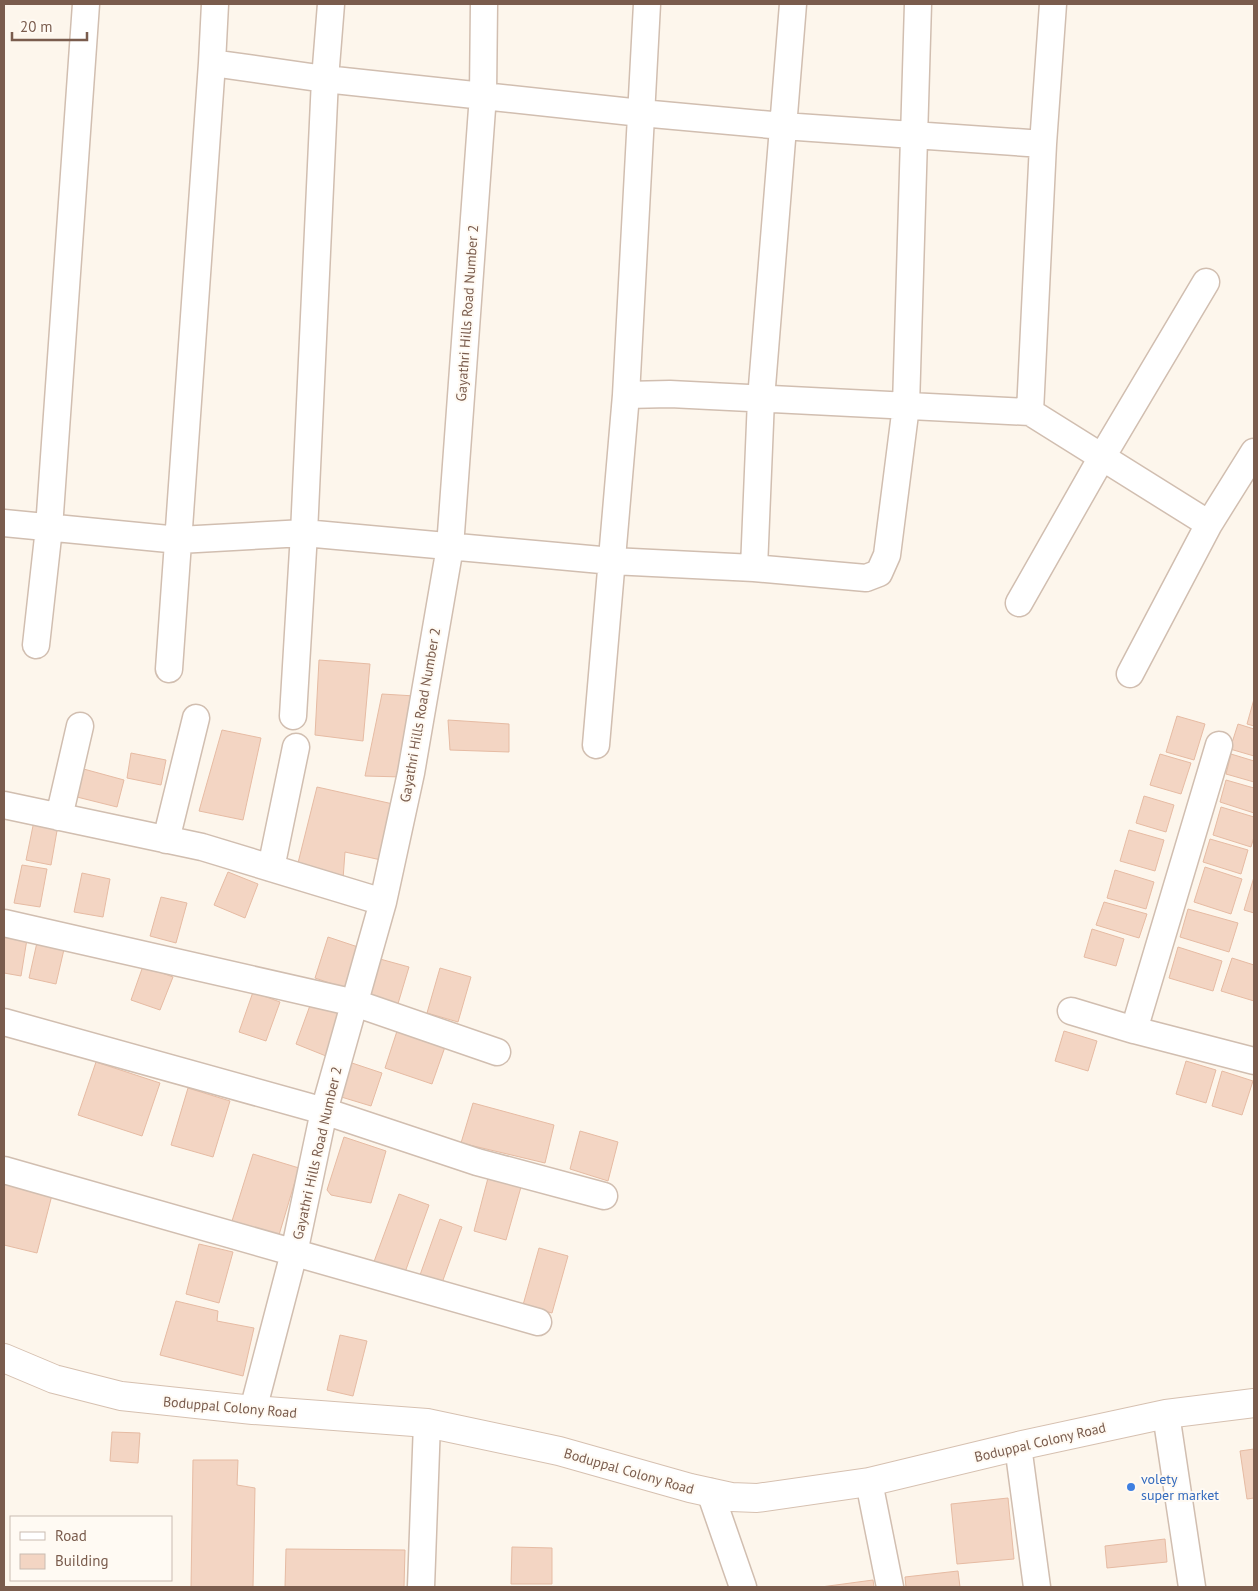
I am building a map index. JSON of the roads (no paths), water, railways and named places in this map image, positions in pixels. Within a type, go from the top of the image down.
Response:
[{"type":"street","points":[[36,645],[48,528],[86,4]]},
{"type":"street","points":[[169,669],[212,63],[214,4]]},
{"type":"street","points":[[293,716],[304,533],[325,79],[331,4]]},
{"type":"street","name":"Gayathri Hills Road Number 2","points":[[253,1410],[294,1253],[324,1111],[383,902],[411,773],[450,547],[483,95],[484,4]]},
{"type":"street","points":[[596,745],[626,395],[647,4]]},
{"type":"street","points":[[754,568],[761,399],[793,4]]},
{"type":"street","points":[[4,523],[179,540],[304,533],[612,561],[754,568],[866,578],[879,573],[887,555],[906,406],[918,4]]},
{"type":"street","points":[[1030,412],[1044,144],[1054,4]]},
{"type":"street","points":[[212,63],[325,79],[641,113],[783,126],[1044,144]]},
{"type":"street","points":[[1019,603],[1102,457],[1206,282]]},
{"type":"street","points":[[626,395],[670,394],[1030,412],[1209,524]]},
{"type":"street","points":[[1130,674],[1209,524],[1254,452]]},
{"type":"street","points":[[166,840],[196,718]]},
{"type":"street","points":[[59,817],[80,726]]},
{"type":"street","points":[[1134,1030],[1219,745]]},
{"type":"street","points":[[271,868],[296,747]]},
{"type":"street","points":[[4,805],[202,847],[383,902]]},
{"type":"street","points":[[4,923],[355,1003],[497,1052]]},
{"type":"street","points":[[1071,1011],[1134,1030],[1254,1061]]},
{"type":"street","points":[[4,1022],[324,1111],[477,1162],[604,1196]]},
{"type":"street","points":[[4,1170],[538,1322]]},
{"type":"street","name":"Boduppal Colony Road","points":[[4,1358],[54,1379],[121,1396],[253,1410],[427,1423],[559,1451],[681,1486],[731,1497],[756,1498],[869,1482],[1018,1446],[1166,1414],[1254,1403]]},
{"type":"street","points":[[1166,1414],[1192,1587]]},
{"type":"street","points":[[421,1587],[427,1423]]},
{"type":"street","points":[[1018,1446],[1037,1587]]},
{"type":"street","points":[[869,1482],[890,1587]]},
{"type":"street","points":[[710,1492],[743,1587]]},
{"type":"place","name":"volety super market","points":[[1131,1487]]}]
